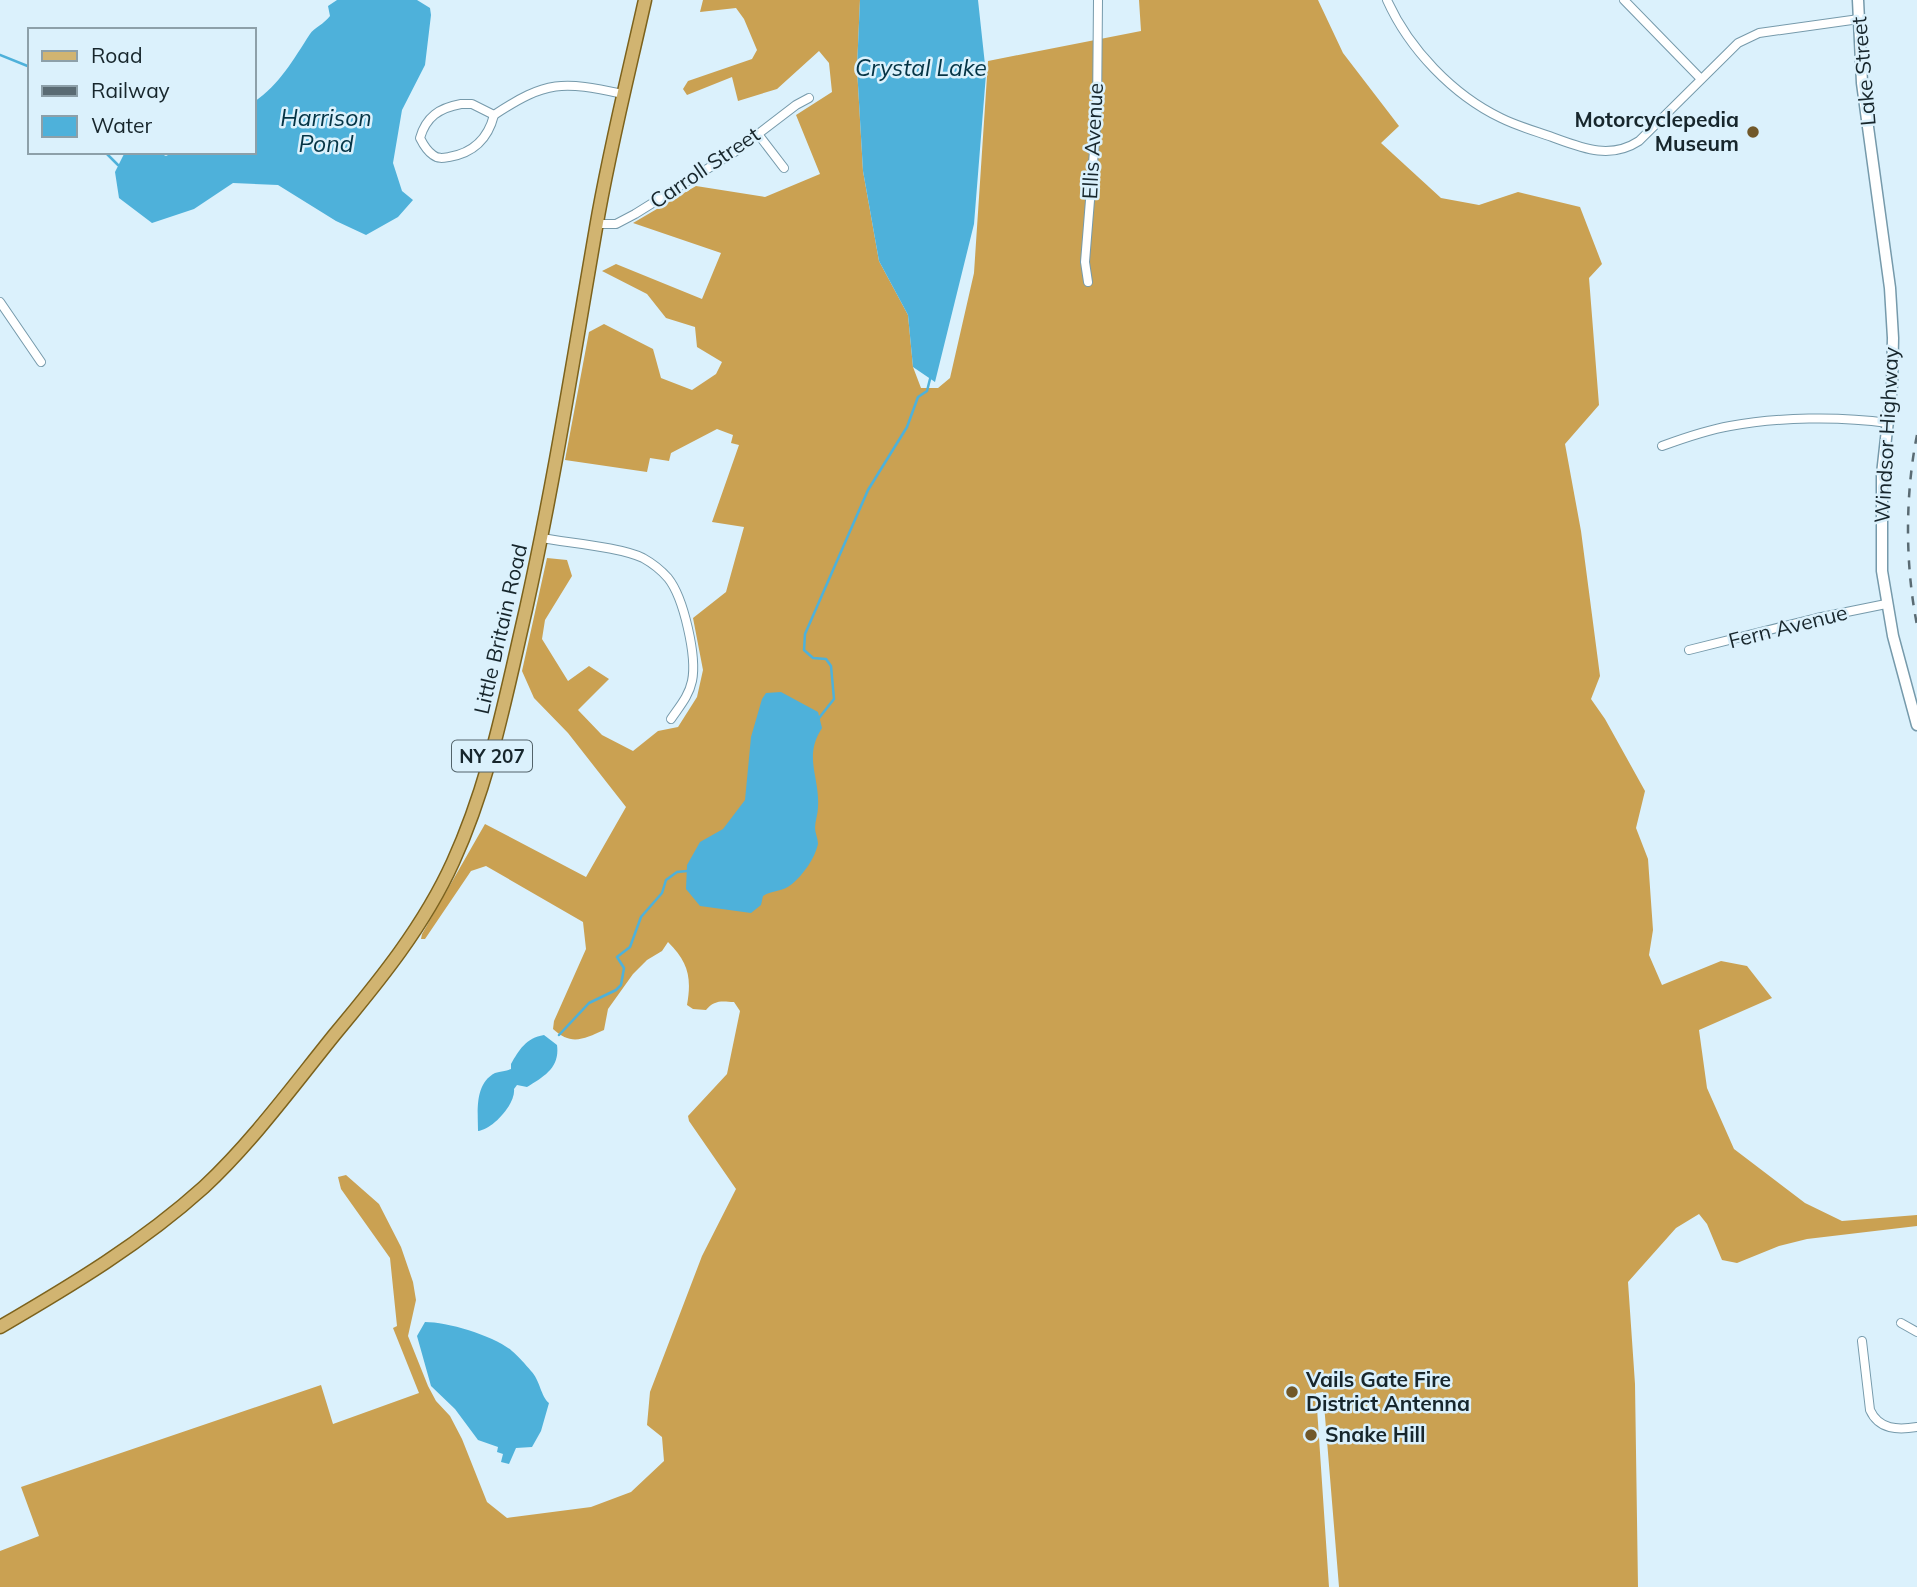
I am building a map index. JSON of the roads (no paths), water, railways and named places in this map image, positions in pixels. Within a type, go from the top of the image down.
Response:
[{"type":"main road","name":"Little Britain Road","points":[[0,1328],[122,1253],[205,1185],[276,1107],[408,942],[452,865],[488,773],[542,538],[596,224],[645,0]]},
{"type":"main road","name":"Lake Street","points":[[1858,0],[1862,83],[1871,143]]},
{"type":"main road","name":"Windsor Highway","points":[[1871,143],[1890,288],[1893,338],[1892,385],[1882,474],[1881,533],[1886,604],[1917,725]]},
{"type":"street","name":"Ellis Avenue","points":[[1088,282],[1085,262],[1097,114],[1098,0]]},
{"type":"street","points":[[1387,0],[1409,39],[1458,90],[1502,118],[1583,148],[1609,152],[1628,148],[1639,141],[1738,43],[1759,33],[1859,19]]},
{"type":"street","points":[[1624,0],[1701,79]]},
{"type":"street","points":[[494,115],[472,104],[446,107],[424,124],[420,138],[425,147],[440,158],[468,152],[485,137],[491,128],[494,115],[524,95],[564,85],[588,86],[623,94]]},
{"type":"street","name":"Carroll Street","points":[[596,224],[616,224],[635,214],[736,151],[809,98]]},
{"type":"street","points":[[758,134],[784,168]]},
{"type":"street","points":[[0,302],[41,362]]},
{"type":"street","points":[[1662,446],[1716,428],[1753,423],[1851,419],[1888,423]]},
{"type":"street","points":[[542,538],[642,558],[656,566],[669,579],[680,599],[694,671],[684,700],[671,719]]},
{"type":"street","name":"Fern Avenue","points":[[1689,650],[1886,604]]},
{"type":"street","points":[[1901,1323],[1917,1332]]},
{"type":"street","points":[[1862,1342],[1870,1410],[1874,1418],[1889,1428],[1917,1427]]},
{"type":"water","name":"Harrison Pond","points":[[337,0],[417,0],[430,8],[425,65],[402,110],[393,163],[402,191],[413,200],[398,217],[366,235],[336,221],[278,185],[233,183],[194,209],[152,223],[119,198],[115,172],[124,154],[256,154],[256,100],[279,79],[310,34],[330,16],[328,6]]},
{"type":"water","name":"Crystal Lake","points":[[860,0],[978,0],[986,74],[974,224],[935,382],[913,367],[908,315],[879,261],[863,171],[857,68]]},
{"type":"water","points":[[781,692],[818,712],[822,728],[816,738],[813,758],[818,796],[815,828],[818,844],[808,866],[796,880],[789,887],[763,896],[761,905],[751,913],[700,906],[686,889],[687,865],[700,842],[723,829],[745,800],[751,737],[762,699],[766,693]]},
{"type":"water","points":[[544,1035],[557,1045],[554,1065],[527,1087],[517,1085],[511,1102],[502,1115],[484,1130],[478,1131],[478,1107],[483,1084],[495,1073],[511,1069],[511,1064],[524,1045]]},
{"type":"water","points":[[425,1322],[458,1327],[494,1340],[514,1353],[534,1375],[549,1403],[541,1431],[532,1447],[516,1448],[509,1464],[501,1462],[503,1454],[497,1452],[498,1447],[478,1440],[455,1409],[431,1386],[417,1336]]},
{"type":"waterway","points":[[0,55],[28,66]]},
{"type":"waterway","points":[[107,154],[118,165]]},
{"type":"waterway","points":[[819,718],[834,699],[831,666],[826,659],[813,658],[804,650],[805,634],[868,490],[907,427],[918,397],[927,391],[930,379]]},
{"type":"waterway","points":[[559,1035],[589,1003],[621,985],[624,968],[617,957],[630,947],[641,917],[662,893],[666,880],[677,872],[687,871]]},
{"type":"railway","points":[[1917,435],[1910,481],[1908,530],[1910,578],[1917,625]]},
{"type":"place","name":"Motorcyclepedia Museum","points":[[1753,132]]},
{"type":"place","name":"Vails Gate Fire District Antenna","points":[[1292,1392]]},
{"type":"place","name":"Snake Hill","points":[[1311,1435]]}]
